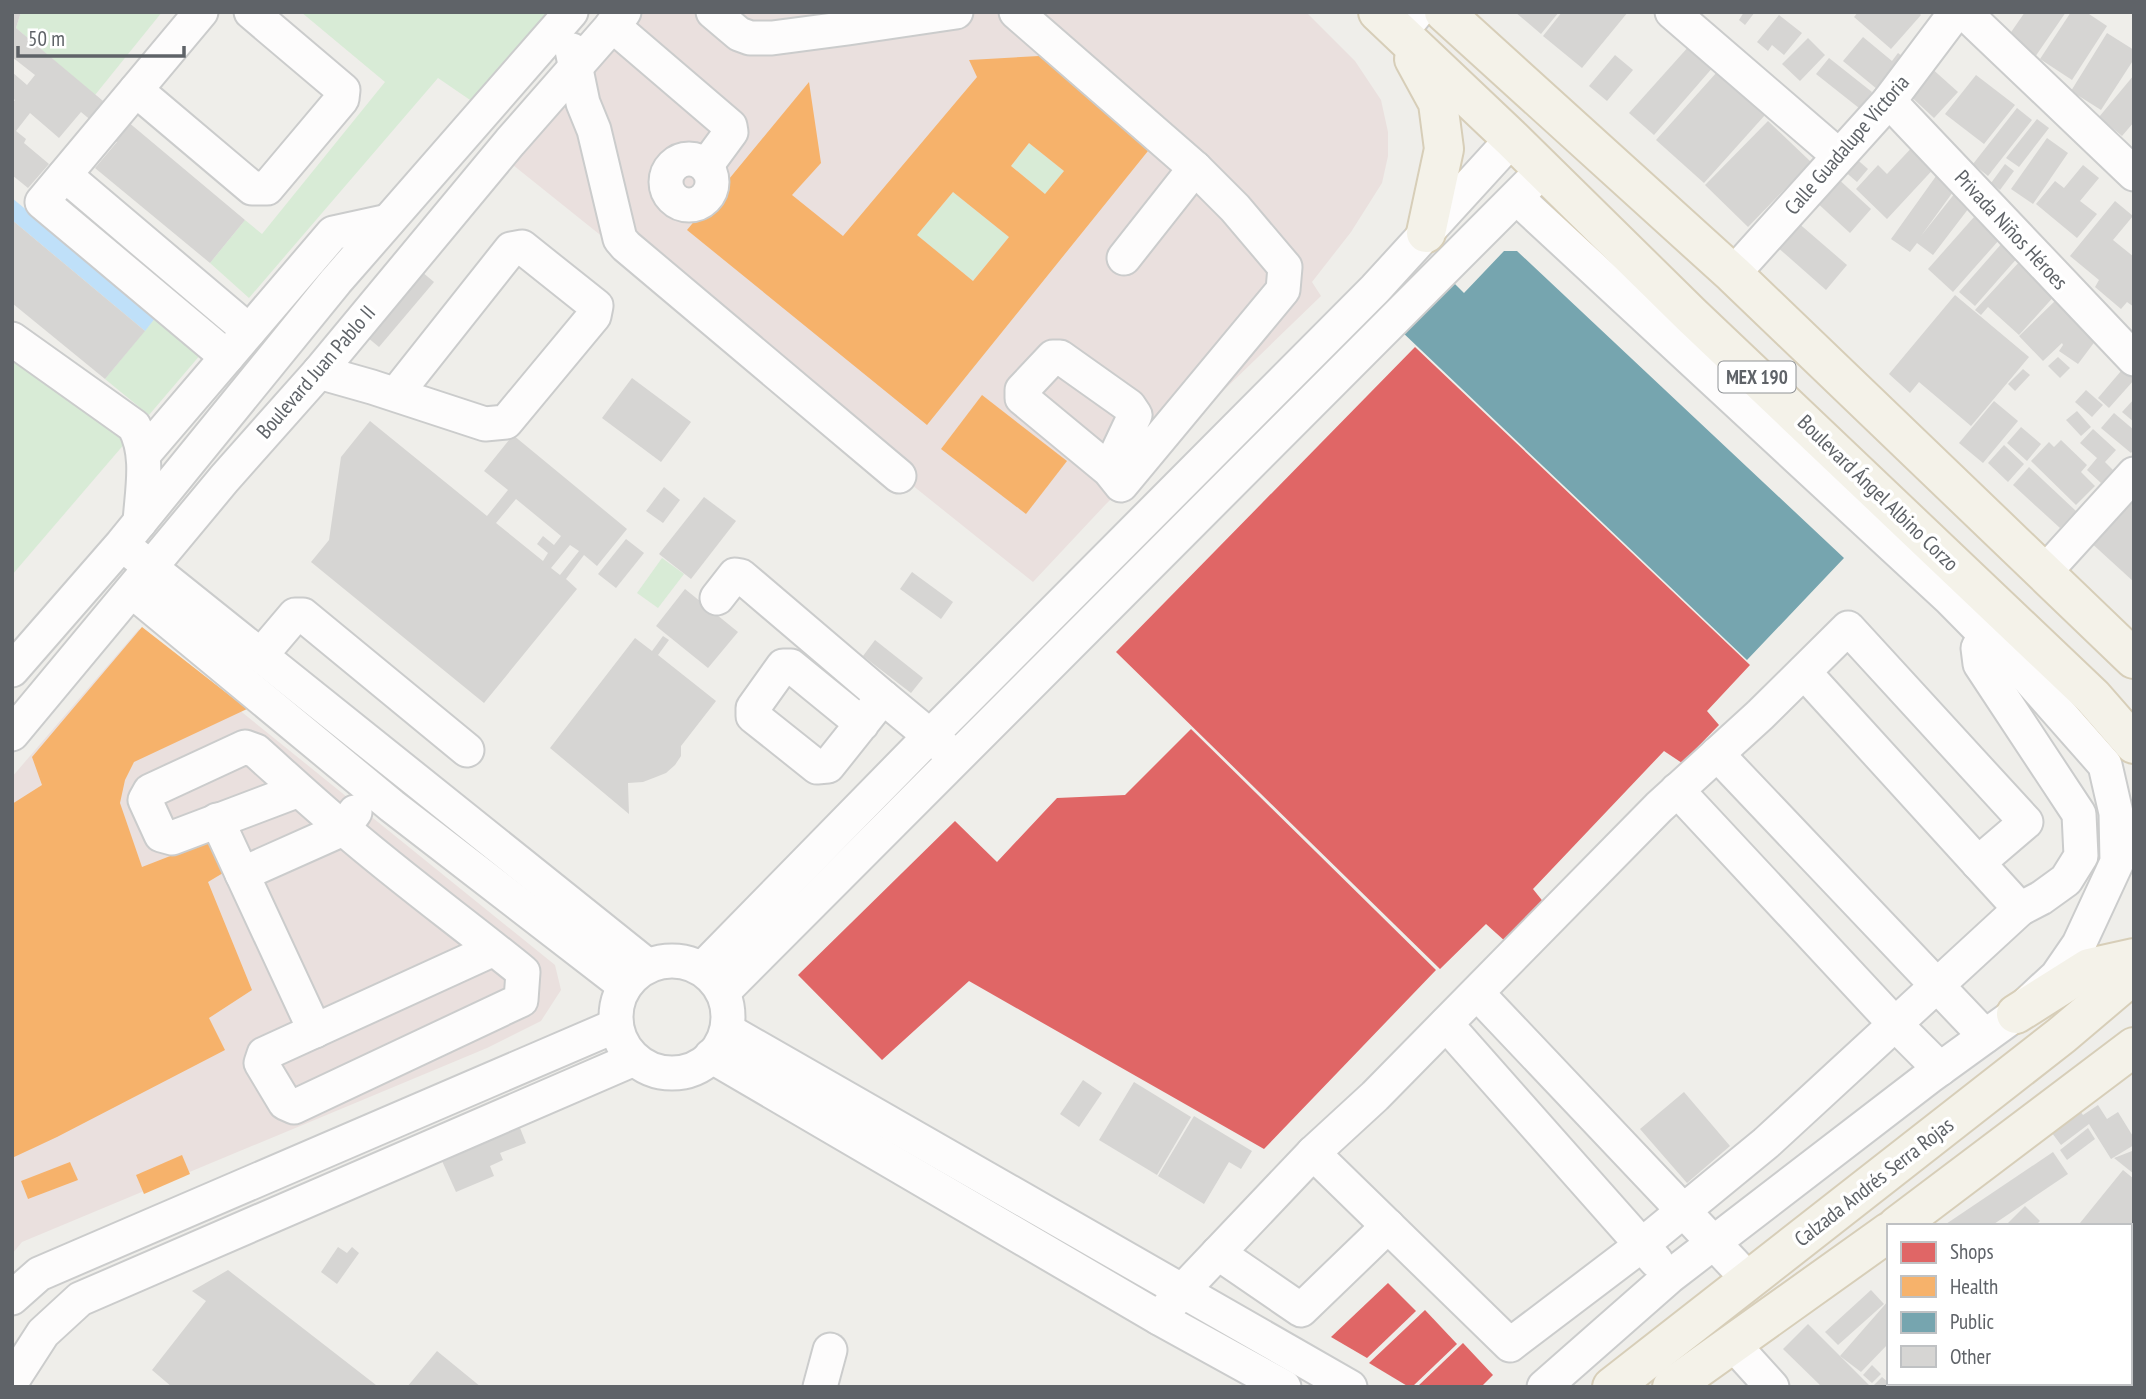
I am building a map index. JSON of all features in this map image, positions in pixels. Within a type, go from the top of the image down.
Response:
[{"type":"main road","name":"MEX 190","points":[[1444,12],[1733,274],[2134,659]]},
{"type":"main road","name":"Boulevard Ángel Albino Corzo","points":[[1398,19],[1542,170],[2093,697],[2134,744]]},
{"type":"main road","points":[[1398,19],[1438,103],[1440,115],[1444,149],[1426,233]]},
{"type":"main road","points":[[1691,315],[1695,339],[1732,378],[1739,401]]},
{"type":"main road","points":[[1985,635],[2013,640],[2054,671],[2074,680]]},
{"type":"main road","points":[[2016,1014],[2088,968],[2134,958]]},
{"type":"main road","name":"Calzada Andrés Serra Rojas","points":[[1612,1387],[2062,1035],[2134,974]]},
{"type":"main road","points":[[1904,1224],[2129,1059]]},
{"type":"main road","points":[[1672,1387],[1887,1236]]},
{"type":"main road","points":[[1749,1280],[1776,1312]]},
{"type":"street","points":[[201,12],[42,202],[227,357]]},
{"type":"street","points":[[136,90],[252,188],[267,188],[342,99],[343,90],[251,12]]},
{"type":"street","points":[[713,12],[739,34],[750,38],[772,38],[943,13]]},
{"type":"street","points":[[1016,12],[1195,168],[1235,208],[1285,267],[1283,290],[1115,478],[1131,496],[1163,553]]},
{"type":"street","points":[[1672,12],[1839,156]]},
{"type":"street","name":"Calle Guadalupe Victoria","points":[[1733,274],[1889,101],[1956,12]]},
{"type":"street","points":[[1964,12],[2134,174]]},
{"type":"street","points":[[568,14],[583,103],[594,130],[620,239],[899,476]]},
{"type":"street","name":"Boulevard Juan Pablo II","points":[[12,670],[131,533],[320,301],[568,14]]},
{"type":"street","points":[[618,19],[730,126],[732,132],[706,166]]},
{"type":"street","name":"Boulevard Juan Pablo II","points":[[14,730],[224,479],[319,372],[510,142],[618,19]]},
{"type":"street","name":"Privada Niños Héroes","points":[[1889,101],[2134,359]]},
{"type":"street","points":[[712,981],[930,736],[1365,299],[1512,139]]},
{"type":"street","points":[[1124,258],[1195,168]]},
{"type":"street","points":[[712,981],[958,758],[1542,170]]},
{"type":"street","points":[[65,175],[249,331]]},
{"type":"street","points":[[1517,198],[1940,589],[2029,680],[2105,765],[2116,813],[2117,862],[2079,944],[2057,976],[2016,1014],[1669,1277],[1544,1387]]},
{"type":"street","points":[[144,454],[333,233],[388,221]]},
{"type":"street","points":[[319,372],[485,424],[506,422],[594,316],[596,306],[522,247],[511,248],[396,394]]},
{"type":"street","points":[[12,339],[134,426],[139,435],[144,454],[131,533],[141,579],[382,797],[636,976]]},
{"type":"street","points":[[2043,573],[2134,474]]},
{"type":"street","points":[[717,598],[734,575],[741,576],[958,758]]},
{"type":"street","points":[[141,579],[261,655],[636,976]]},
{"type":"street","points":[[261,655],[295,615],[303,615],[467,750]]},
{"type":"street","points":[[1160,1318],[1217,1253],[1313,1153],[1376,1096],[1677,790],[1848,628],[2026,822],[1978,863]]},
{"type":"street","points":[[1313,1153],[1510,1345],[1643,1244],[1766,1143],[2020,909],[2066,880],[2081,856],[2079,814],[1980,664],[1978,648],[1985,635]]},
{"type":"street","points":[[1804,672],[2020,909]]},
{"type":"street","points":[[862,724],[883,697]]},
{"type":"street","points":[[299,790],[172,838],[161,835],[145,800],[150,791],[245,747],[256,751],[354,838],[494,949],[523,972],[521,1000],[294,1107],[285,1102],[261,1063],[264,1054],[494,949]]},
{"type":"street","points":[[1717,754],[1985,1036]]},
{"type":"street","points":[[1677,790],[1940,1069]]},
{"type":"street","points":[[242,874],[354,838],[382,797]]},
{"type":"street","points":[[217,820],[315,1031]]},
{"type":"street","points":[[676,960],[691,963],[712,981],[729,1010],[719,1043],[698,1067],[676,1073],[654,1070],[634,1059],[624,1046],[615,1026],[616,1007],[636,976],[660,961],[676,960]]},
{"type":"street","points":[[1477,993],[1749,1280]]},
{"type":"street","points":[[1447,1024],[1643,1244],[1669,1277]]},
{"type":"street","points":[[12,1298],[38,1273],[615,1026]]},
{"type":"street","points":[[719,1043],[1182,1291],[1350,1387]]},
{"type":"street","points":[[719,1043],[1160,1318],[1284,1387]]},
{"type":"street","points":[[12,1381],[43,1333],[80,1299],[634,1059]]},
{"type":"street","points":[[1217,1253],[1301,1310],[1388,1226]]},
{"type":"street","points":[[1732,1344],[1772,1387]]},
{"type":"street","points":[[820,1387],[830,1350]]},
{"type":"shaded area","points":[[633,12],[1306,12],[1355,61],[1381,100],[1388,132],[1388,156],[1382,183],[1351,232],[1312,282],[1321,296],[1106,504],[1033,582],[508,161]]},
{"type":"shaded area","points":[[139,629],[555,965],[561,990],[541,1021],[487,1048],[22,1242],[12,1254],[12,777]]},
{"type":"green space","points":[[21,12],[162,12],[95,95],[16,28]]},
{"type":"green space","points":[[301,12],[548,12],[473,102],[438,78],[249,298],[210,263],[245,220],[262,234],[385,82]]},
{"type":"green space","points":[[1029,143],[1064,171],[1045,194],[1011,166]]},
{"type":"green space","points":[[953,192],[1009,237],[973,281],[917,235]]},
{"type":"green space","points":[[156,317],[201,354],[149,415],[105,379]]},
{"type":"green space","points":[[12,351],[126,442],[12,575]]},
{"type":"green space","points":[[662,558],[684,574],[658,608],[637,593]]},
{"type":"water","points":[[12,198],[156,317],[145,331],[12,220]]},
{"type":"building: Shops","points":[[1415,347],[1750,665],[1707,711],[1719,725],[1682,763],[1664,751],[1533,889],[1545,904],[1506,942],[1486,924],[1440,969],[1116,652]]},
{"type":"building: Shops","points":[[1191,729],[1436,970],[1264,1149],[969,981],[882,1060],[798,975],[955,821],[997,862],[1057,798],[1125,795]]},
{"type":"building: Shops","points":[[1388,1283],[1416,1311],[1367,1358],[1331,1337]]},
{"type":"building: Shops","points":[[1425,1310],[1457,1344],[1409,1387],[1369,1363]]},
{"type":"building: Shops","points":[[1463,1343],[1493,1375],[1481,1387],[1417,1387]]},
{"type":"building: Health","points":[[1039,56],[1152,146],[927,425],[687,230],[809,82],[821,163],[792,195],[843,236],[977,77],[969,60]],"holes":[[[1029,143],[1064,171],[1045,194],[1011,166]],[[953,192],[1009,237],[973,281],[917,235]]]},
{"type":"building: Health","points":[[982,395],[1067,461],[1026,514],[941,449]]},
{"type":"building: Health","points":[[142,627],[247,709],[134,762],[125,780],[120,803],[142,867],[214,839],[228,870],[208,882],[252,990],[209,1018],[225,1050],[12,1158],[12,804],[42,785],[32,757]]},
{"type":"building: Health","points":[[182,1155],[190,1174],[144,1194],[136,1175]]},
{"type":"building: Health","points":[[70,1162],[78,1180],[28,1199],[21,1181]]},
{"type":"building: Public","points":[[1504,251],[1517,251],[1844,558],[1747,660],[1400,330],[1453,282],[1464,293]]},
{"type":"building: Other","points":[[12,12],[21,12],[16,28],[245,220],[210,263],[95,168],[117,142],[81,112],[59,138],[30,113],[16,131],[26,139],[24,143],[49,164],[28,188],[12,175],[12,104],[15,100],[12,98],[12,72],[27,85],[35,75],[12,57]]},
{"type":"building: Other","points":[[1515,12],[1559,12],[1541,34]]},
{"type":"building: Other","points":[[1562,12],[1628,12],[1582,68],[1543,36]]},
{"type":"building: Other","points":[[1744,12],[1755,12],[1745,25],[1739,20]]},
{"type":"building: Other","points":[[1858,12],[1918,12],[1921,15],[1891,49],[1854,17]]},
{"type":"building: Other","points":[[2025,12],[2066,12],[2035,57],[2007,38]]},
{"type":"building: Other","points":[[2071,12],[2086,12],[2107,26],[2072,80],[2040,59]]},
{"type":"building: Other","points":[[1779,15],[1802,33],[1784,55],[1772,45],[1768,51],[1757,42]]},
{"type":"building: Other","points":[[2107,33],[2134,50],[2134,59],[2101,110],[2071,91]]},
{"type":"building: Other","points":[[1863,37],[1892,61],[1898,53],[1906,59],[1883,94],[1843,61]]},
{"type":"building: Other","points":[[1808,38],[1825,55],[1800,81],[1782,64]]},
{"type":"building: Other","points":[[1690,45],[1714,66],[1654,135],[1629,113]]},
{"type":"building: Other","points":[[1615,55],[1633,70],[1607,101],[1589,86]]},
{"type":"building: Other","points":[[1829,58],[1872,92],[1859,108],[1816,74]]},
{"type":"building: Other","points":[[1929,66],[1958,92],[1934,118],[1906,92]]},
{"type":"building: Other","points":[[1717,72],[1765,115],[1704,183],[1656,140]]},
{"type":"building: Other","points":[[1976,75],[2015,105],[1984,144],[1945,114]]},
{"type":"building: Other","points":[[2134,75],[2134,122],[2122,136],[2099,117]]},
{"type":"building: Other","points":[[2017,108],[2032,120],[1988,176],[1973,164]]},
{"type":"building: Other","points":[[2037,119],[2049,128],[2019,167],[2006,158]]},
{"type":"building: Other","points":[[1768,121],[1811,162],[1748,227],[1705,185]]},
{"type":"building: Other","points":[[2047,138],[2068,153],[2033,204],[2011,189]]},
{"type":"building: Other","points":[[1917,142],[1939,163],[1887,219],[1856,189],[1878,165],[1887,174]]},
{"type":"building: Other","points":[[1853,156],[1868,169],[1857,182],[1842,169]]},
{"type":"building: Other","points":[[2005,164],[2014,171],[2000,190],[1991,183]]},
{"type":"building: Other","points":[[2083,165],[2099,178],[2080,201],[2097,214],[2077,238],[2036,204],[2055,181],[2064,188]]},
{"type":"building: Other","points":[[1939,172],[1958,185],[1921,236],[1959,188],[1975,200],[1933,255],[1917,243],[1910,252],[1891,239]]},
{"type":"building: Other","points":[[1835,176],[1871,209],[1850,233],[1814,200]]},
{"type":"building: Other","points":[[2115,201],[2133,216],[2113,240],[2134,257],[2134,307],[2127,302],[2121,309],[2095,287],[2099,280],[2070,256]]},
{"type":"building: Other","points":[[1974,217],[1999,240],[1953,292],[1928,269]]},
{"type":"building: Other","points":[[12,220],[145,331],[105,379],[12,303]]},
{"type":"building: Other","points":[[1796,221],[1847,265],[1826,290],[1775,245]]},
{"type":"building: Other","points":[[2003,242],[2019,256],[1975,306],[1959,292]]},
{"type":"building: Other","points":[[2021,260],[2057,293],[2019,335],[1988,307],[1981,315],[1975,310]]},
{"type":"building: Other","points":[[422,272],[434,282],[379,347],[367,337]]},
{"type":"building: Other","points":[[1955,295],[2029,357],[1971,426],[1919,382],[1910,393],[1889,374]]},
{"type":"building: Other","points":[[2056,300],[2086,333],[2096,340],[2078,364],[2059,351],[2062,343],[2043,361],[2019,336]]},
{"type":"building: Other","points":[[2058,357],[2070,368],[2060,378],[2048,366]]},
{"type":"building: Other","points":[[2127,364],[2134,370],[2134,380],[2109,408],[2098,398]]},
{"type":"building: Other","points":[[2023,369],[2030,375],[2015,391],[2008,384]]},
{"type":"building: Other","points":[[632,378],[691,422],[661,462],[602,418]]},
{"type":"building: Other","points":[[2086,390],[2103,405],[2092,417],[2075,402]]},
{"type":"building: Other","points":[[2134,399],[2134,422],[2122,412]]},
{"type":"building: Other","points":[[1994,401],[2018,421],[1983,463],[1959,443]]},
{"type":"building: Other","points":[[2077,411],[2091,427],[2081,436],[2066,420]]},
{"type":"building: Other","points":[[2114,413],[2134,430],[2134,449],[2131,453],[2101,428]]},
{"type":"building: Other","points":[[370,421],[487,516],[508,490],[484,471],[513,435],[627,529],[597,566],[584,555],[566,579],[577,589],[484,703],[311,562],[329,540],[341,457]],"holes":[[[516,499],[561,536],[554,545],[543,536],[537,544],[548,553],[543,561],[496,523]],[[570,545],[579,551],[560,575],[551,568]]]},
{"type":"building: Other","points":[[2021,427],[2041,444],[2027,461],[2007,443]]},
{"type":"building: Other","points":[[2093,429],[2116,450],[2105,462],[2113,470],[2101,483],[2087,470],[2097,458],[2080,443]]},
{"type":"building: Other","points":[[2061,440],[2087,465],[2081,472],[2095,486],[2076,505],[2031,461],[2049,442],[2054,447]]},
{"type":"building: Other","points":[[2004,445],[2024,464],[2008,482],[1988,463]]},
{"type":"building: Other","points":[[2029,467],[2076,511],[2060,528],[2013,485]]},
{"type":"building: Other","points":[[664,487],[680,500],[663,523],[646,511]]},
{"type":"building: Other","points":[[2134,491],[2134,582],[2088,540]]},
{"type":"building: Other","points":[[704,497],[736,521],[691,579],[659,554]]},
{"type":"building: Other","points":[[626,539],[644,553],[616,588],[598,574]]},
{"type":"building: Other","points":[[912,572],[953,602],[941,619],[900,589]]},
{"type":"building: Other","points":[[685,589],[738,632],[708,668],[656,626]]},
{"type":"building: Other","points":[[663,636],[669,640],[658,655],[716,701],[681,746],[681,756],[675,765],[666,773],[643,782],[628,783],[629,814],[550,748],[635,638],[652,651]]},
{"type":"building: Other","points":[[875,640],[923,678],[911,693],[863,656]]},
{"type":"building: Other","points":[[1083,1080],[1102,1093],[1079,1127],[1060,1114]]},
{"type":"building: Other","points":[[1134,1082],[1191,1117],[1157,1175],[1099,1140]]},
{"type":"building: Other","points":[[1684,1092],[1730,1146],[1687,1183],[1640,1129]]},
{"type":"building: Other","points":[[2098,1105],[2107,1119],[2118,1112],[2134,1138],[2134,1145],[2111,1159],[2089,1124],[2061,1145],[2052,1133],[2080,1111],[2083,1115]]},
{"type":"building: Other","points":[[1194,1116],[1252,1151],[1241,1169],[1229,1162],[1204,1204],[1158,1176]]},
{"type":"building: Other","points":[[520,1128],[526,1143],[500,1153],[503,1160],[490,1166],[494,1176],[456,1192],[442,1161]]},
{"type":"building: Other","points":[[2088,1128],[2095,1139],[2067,1160],[2060,1150]]},
{"type":"building: Other","points":[[2132,1151],[2134,1153],[2134,1174],[2114,1158]]},
{"type":"building: Other","points":[[2053,1152],[2068,1174],[1994,1224],[1946,1224]]},
{"type":"building: Other","points":[[2123,1170],[2134,1179],[2134,1267],[2132,1224],[2080,1223]]},
{"type":"building: Other","points":[[2025,1206],[2040,1221],[2037,1224],[2007,1224]]},
{"type":"building: Other","points":[[338,1247],[347,1253],[352,1247],[359,1253],[337,1284],[321,1272]]},
{"type":"building: Other","points":[[228,1270],[376,1385],[172,1387],[152,1370],[206,1301],[192,1291]]},
{"type":"building: Other","points":[[1871,1290],[1884,1304],[1838,1345],[1825,1332]]},
{"type":"building: Other","points":[[1887,1302],[1887,1345],[1861,1372],[1840,1356]]},
{"type":"building: Other","points":[[1808,1324],[1871,1387],[1822,1387],[1783,1349]]},
{"type":"building: Other","points":[[437,1351],[481,1387],[407,1387]]},
{"type":"building: Other","points":[[2134,1353],[2134,1387],[2130,1385]]},
{"type":"building: Other","points":[[1872,1365],[1881,1374],[1872,1383],[1863,1375]]},
{"type":"building: Other","points":[[1882,1377],[1887,1385],[1894,1387],[1874,1385]]},
{"type":"building: Other","points":[[1915,1385],[1979,1385],[1978,1387]]},
{"type":"building: Other","points":[[1981,1385],[2012,1387],[1983,1387]]}]
